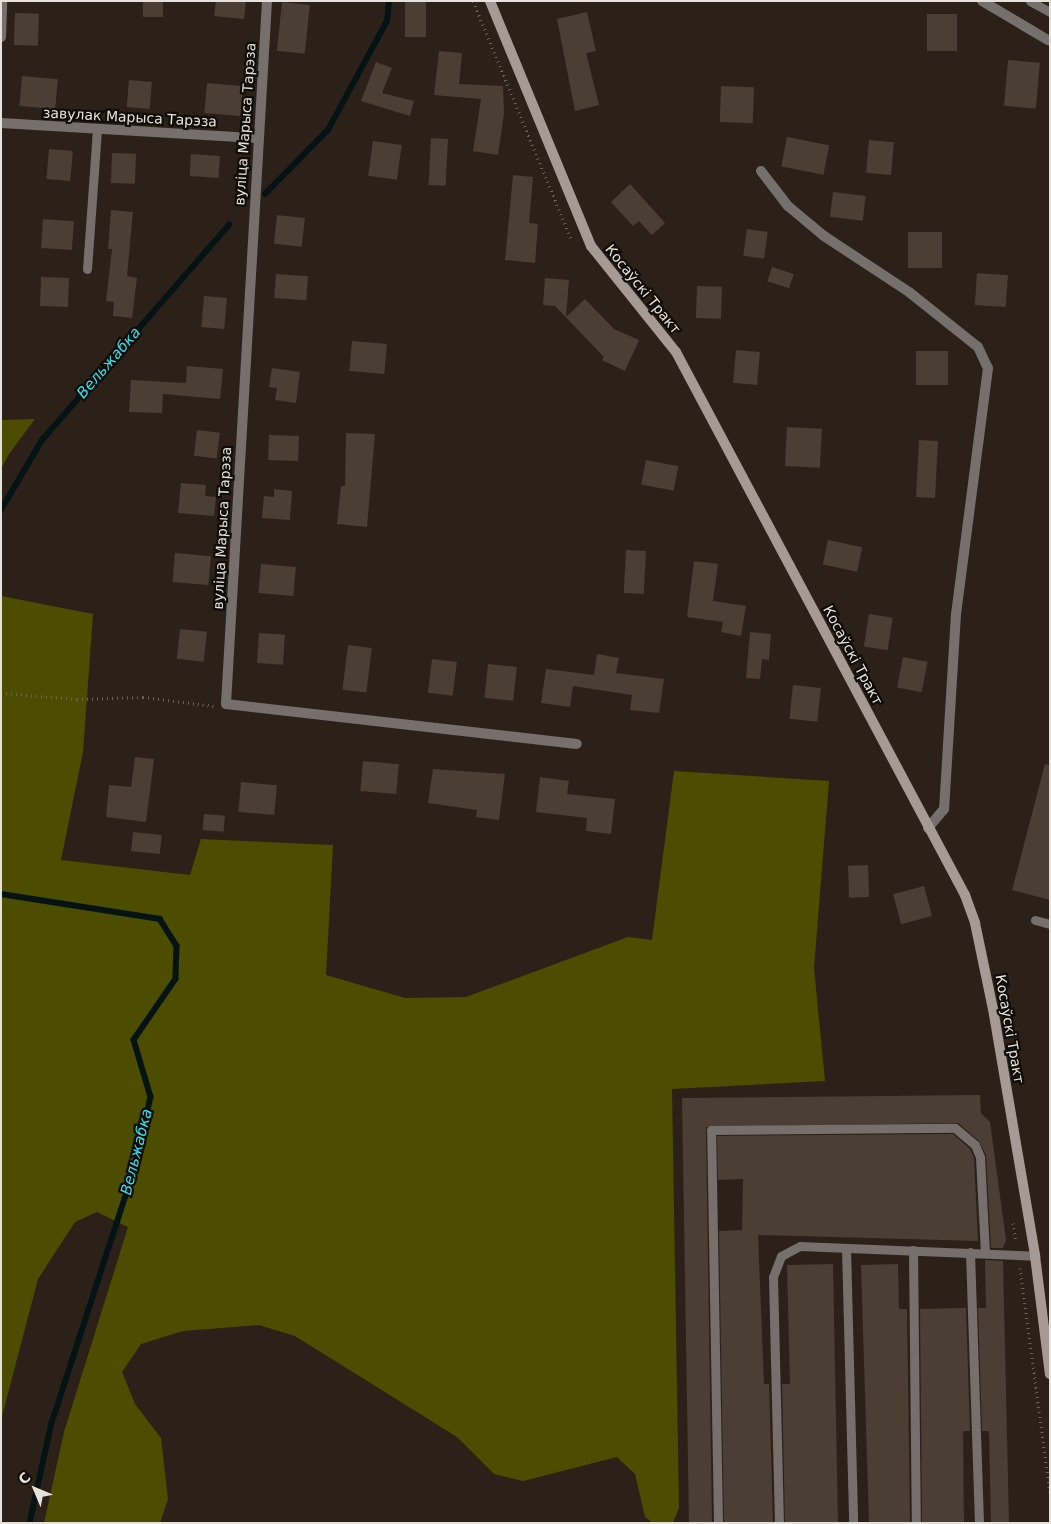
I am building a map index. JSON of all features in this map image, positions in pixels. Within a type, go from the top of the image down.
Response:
[{"type":"main road","name":"Косаўскі Тракт","points":[[490,1],[591,246],[676,352],[965,895],[976,923],[1035,1256],[1050,1374]]},
{"type":"street","points":[[1,37],[2,1]]},
{"type":"street","name":"вуліца Марыса Тарэза","points":[[226,704],[256,138],[267,1]]},
{"type":"street","points":[[982,1],[1048,40]]},
{"type":"street","name":"завулак Марыса Тарэза","points":[[1,123],[256,138]]},
{"type":"street","points":[[761,171],[788,206],[824,236],[909,292],[978,347],[988,368],[956,614],[944,809],[928,828]]},
{"type":"street","points":[[226,704],[577,744]]},
{"type":"lane","points":[[1030,1],[1050,12]]},
{"type":"lane","points":[[86,268],[97,128]]},
{"type":"lane","points":[[1035,920],[1050,924]]},
{"type":"lane","points":[[718,1523],[710,1130],[955,1128],[975,1145],[980,1156],[985,1253]]},
{"type":"lane","points":[[779,1523],[773,1277],[781,1256],[800,1246],[1035,1256]]},
{"type":"lane","points":[[846,1248],[853,1523]]},
{"type":"lane","points":[[913,1250],[916,1523]]},
{"type":"lane","points":[[970,1252],[978,1523]]},
{"type":"path","points":[[473,1],[575,248]]},
{"type":"path","points":[[1,693],[77,699],[143,697],[209,707],[226,704]]},
{"type":"path","points":[[1012,1216],[1050,1493]]},
{"type":"shaded area","points":[[35,419],[9,454],[1,469],[1,420]]},
{"type":"shaded area","points":[[1,596],[93,614],[83,752],[61,860],[190,875],[201,839],[333,845],[326,975],[405,998],[466,997],[628,937],[652,940],[674,771],[829,781],[814,968],[825,1081],[672,1089],[679,1508],[673,1522],[653,1523],[645,1517],[635,1474],[617,1457],[523,1481],[494,1474],[457,1437],[295,1336],[259,1325],[183,1331],[141,1344],[122,1372],[135,1404],[161,1438],[168,1499],[160,1523],[44,1523],[64,1432],[128,1227],[97,1212],[75,1222],[38,1279],[1,1420]]},
{"type":"building","points":[[143,1],[163,1],[163,17],[143,17]]},
{"type":"building","points":[[216,1],[246,1],[244,19],[214,16]]},
{"type":"building","points":[[405,1],[426,1],[426,37],[405,37]]},
{"type":"building","points":[[282,2],[310,5],[305,54],[277,51]]},
{"type":"building","points":[[587,12],[596,51],[586,53],[599,105],[575,111],[557,19]]},
{"type":"building","points":[[15,13],[39,14],[38,46],[14,45]]},
{"type":"building","points":[[927,14],[957,14],[957,51],[927,51]]},
{"type":"building","points":[[439,51],[462,53],[459,84],[503,86],[504,114],[498,155],[473,151],[481,99],[434,95]]},
{"type":"building","points":[[1008,60],[1040,63],[1036,109],[1004,106]]},
{"type":"building","points":[[376,62],[392,68],[382,93],[414,101],[410,116],[361,101]]},
{"type":"building","points":[[22,76],[58,79],[55,109],[19,106]]},
{"type":"building","points":[[129,80],[152,82],[150,109],[127,107]]},
{"type":"building","points":[[207,83],[243,86],[240,116],[204,113]]},
{"type":"building","points":[[721,86],[754,87],[753,123],[720,122]]},
{"type":"building","points":[[787,137],[829,145],[823,175],[781,166]]},
{"type":"building","points":[[431,138],[448,139],[446,186],[429,185]]},
{"type":"building","points":[[869,140],[894,142],[891,175],[866,173]]},
{"type":"building","points":[[373,141],[402,145],[397,180],[368,176]]},
{"type":"building","points":[[49,149],[73,151],[70,181],[46,179]]},
{"type":"building","points":[[112,153],[136,154],[135,184],[111,183]]},
{"type":"building","points":[[191,154],[220,156],[218,178],[189,176]]},
{"type":"building","points":[[513,175],[533,177],[529,223],[538,224],[535,263],[505,260]]},
{"type":"building","points":[[630,184],[665,223],[652,235],[639,221],[633,226],[611,202]]},
{"type":"building","points":[[833,192],[866,196],[863,221],[830,217]]},
{"type":"building","points":[[111,210],[133,212],[127,276],[137,278],[132,318],[113,316],[114,302],[106,301],[112,249],[108,249]]},
{"type":"building","points":[[277,215],[305,218],[302,247],[274,244]]},
{"type":"building","points":[[43,219],[74,221],[72,250],[41,248]]},
{"type":"building","points":[[747,229],[768,232],[764,259],[743,256]]},
{"type":"building","points":[[908,232],[942,232],[942,268],[908,268]]},
{"type":"building","points":[[772,267],[794,274],[789,288],[767,281]]},
{"type":"building","points":[[977,273],[1008,275],[1006,307],[975,305]]},
{"type":"building","points":[[276,274],[308,276],[306,300],[274,298]]},
{"type":"building","points":[[41,277],[69,278],[68,307],[40,306]]},
{"type":"building","points":[[545,278],[569,280],[566,317],[585,299],[614,329],[639,340],[625,371],[602,360],[604,357],[555,306],[543,305]]},
{"type":"building","points":[[697,286],[722,287],[721,319],[696,318]]},
{"type":"building","points":[[204,296],[227,298],[224,329],[201,327]]},
{"type":"building","points":[[352,341],[387,344],[384,374],[349,371]]},
{"type":"building","points":[[736,350],[760,352],[757,385],[733,383]]},
{"type":"building","points":[[916,351],[948,351],[948,385],[916,385]]},
{"type":"building","points":[[187,366],[223,369],[220,399],[163,394],[162,413],[129,412],[131,380],[186,383]]},
{"type":"building","points":[[272,368],[300,372],[296,403],[275,400],[277,388],[269,387]]},
{"type":"building","points":[[787,427],[822,429],[820,468],[785,466]]},
{"type":"building","points":[[197,430],[220,433],[217,459],[194,456]]},
{"type":"building","points":[[346,433],[375,434],[367,527],[337,524],[341,486],[345,486]]},
{"type":"building","points":[[269,435],[299,436],[298,461],[268,460]]},
{"type":"building","points":[[919,440],[938,441],[935,498],[916,497]]},
{"type":"building","points":[[646,460],[678,466],[674,491],[641,485]]},
{"type":"building","points":[[181,483],[206,485],[205,496],[216,497],[214,516],[178,513]]},
{"type":"building","points":[[274,489],[292,491],[290,520],[262,518],[264,496],[274,497]]},
{"type":"building","points":[[828,540],[862,547],[857,572],[823,564]]},
{"type":"building","points":[[626,550],[646,551],[644,594],[624,593]]},
{"type":"building","points":[[175,553],[211,556],[208,585],[172,582]]},
{"type":"building","points":[[694,561],[718,564],[713,601],[746,606],[741,636],[721,632],[723,622],[687,617]]},
{"type":"building","points":[[261,564],[296,567],[293,596],[258,593]]},
{"type":"building","points":[[869,614],[893,618],[888,650],[864,647]]},
{"type":"building","points":[[180,629],[207,632],[204,662],[177,659]]},
{"type":"building","points":[[750,632],[771,634],[769,660],[762,659],[760,679],[746,678]]},
{"type":"building","points":[[259,633],[285,635],[283,665],[257,663]]},
{"type":"building","points":[[348,645],[372,648],[366,693],[343,690]]},
{"type":"building","points":[[597,654],[619,658],[616,673],[664,679],[659,713],[630,710],[632,695],[573,686],[570,707],[541,703],[546,669],[594,675]]},
{"type":"building","points":[[903,657],[928,662],[922,692],[897,687]]},
{"type":"building","points":[[432,659],[457,662],[453,696],[428,693]]},
{"type":"building","points":[[488,664],[517,667],[513,701],[484,698]]},
{"type":"building","points":[[793,685],[821,688],[817,722],[789,719]]},
{"type":"building","points":[[135,757],[154,759],[146,822],[106,817],[109,785],[131,787]]},
{"type":"building","points":[[363,761],[399,764],[396,794],[360,791]]},
{"type":"building","points":[[1045,764],[1050,765],[1050,900],[1012,890]]},
{"type":"building","points":[[433,769],[505,774],[499,820],[476,817],[477,810],[428,803]]},
{"type":"building","points":[[540,777],[569,781],[567,794],[615,799],[611,834],[586,831],[587,818],[536,812]]},
{"type":"building","points":[[241,782],[277,785],[274,815],[238,812]]},
{"type":"building","points":[[204,814],[225,816],[224,832],[203,830]]},
{"type":"building","points":[[133,832],[162,835],[160,854],[131,851]]},
{"type":"building","points":[[868,865],[869,897],[849,898],[848,866]]},
{"type":"building","points":[[924,886],[932,916],[901,924],[893,894]]},
{"type":"building","points":[[980,1095],[981,1113],[990,1122],[1006,1240],[1003,1248],[991,1248],[986,1155],[979,1141],[958,1123],[706,1127],[712,1523],[689,1523],[682,1098]]},
{"type":"building","points":[[953,1134],[970,1149],[974,1158],[978,1241],[758,1235],[764,1384],[769,1384],[773,1523],[724,1523],[719,1231],[742,1230],[743,1179],[718,1180],[717,1136]]},
{"type":"building","points":[[985,1260],[1003,1261],[1009,1523],[991,1523],[989,1431],[982,1431],[978,1308],[986,1308]]},
{"type":"building","points":[[833,1264],[838,1523],[785,1523],[782,1384],[790,1384],[787,1265]]},
{"type":"building","points":[[898,1264],[899,1309],[907,1309],[910,1523],[869,1523],[861,1265]]},
{"type":"building","points":[[966,1308],[970,1431],[963,1431],[964,1523],[922,1523],[920,1309]]},
{"type":"waterway","name":"Вельжабка","points":[[265,194],[328,130],[387,21],[389,1]]},
{"type":"waterway","name":"Вельжабка","points":[[1,510],[42,440],[229,225]]},
{"type":"waterway","name":"Вельжабка","points":[[1,894],[160,919],[177,946],[176,979],[134,1040],[151,1097],[136,1165],[52,1423],[30,1523]]}]
